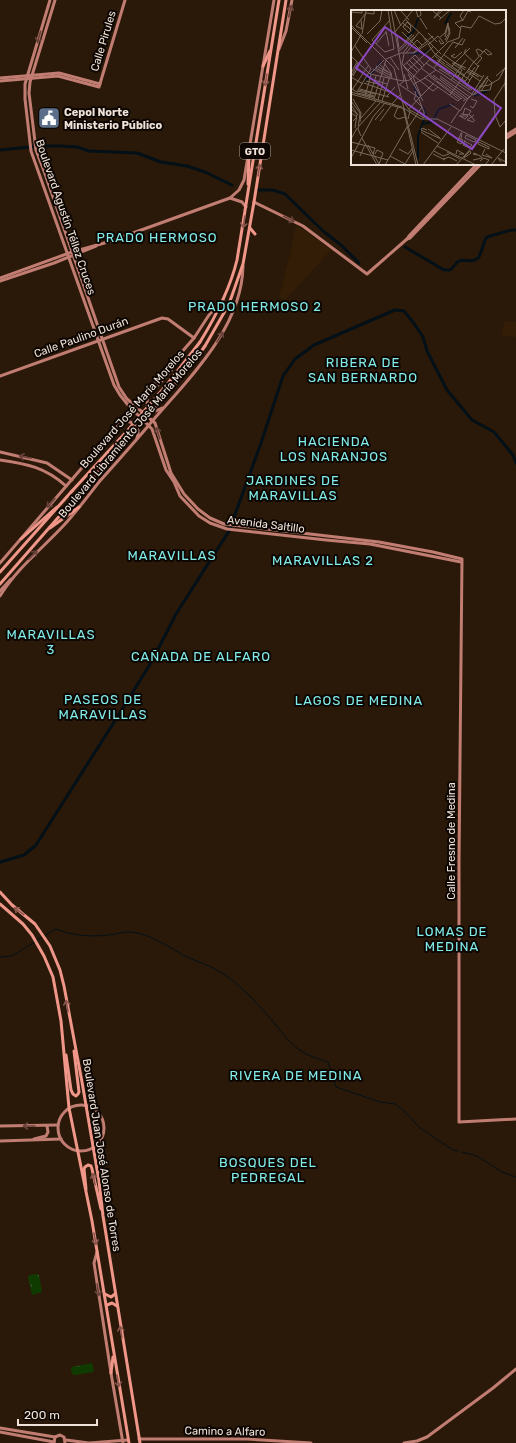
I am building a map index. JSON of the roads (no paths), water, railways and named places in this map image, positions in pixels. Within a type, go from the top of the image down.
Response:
[{"type":"main road","name":"Boulevard José María Morelos","points":[[0,572],[128,430],[169,382],[200,342],[215,317],[223,300],[235,266],[248,196],[279,0]]},
{"type":"main road","name":"GTO","points":[[243,264],[286,0]]},
{"type":"main road","points":[[263,66],[272,47]]},
{"type":"main road","points":[[248,156],[248,196]]},
{"type":"main road","points":[[250,228],[255,234]]},
{"type":"main road","name":"Boulevard José María Morelos","points":[[0,584],[198,357],[229,304],[243,264]]},
{"type":"main road","points":[[21,539],[45,516],[62,504]]},
{"type":"main road","points":[[46,530],[79,506]]},
{"type":"main road","name":"Boulevard Juan José Alonso de Torres","points":[[0,892],[12,905],[28,917],[39,930],[55,958],[62,978],[99,1181],[103,1216],[139,1441]]},
{"type":"main road","name":"Boulevard Juan José Alonso de Torres","points":[[0,904],[23,924],[32,935],[46,959],[53,977],[61,1021],[69,1108],[107,1305],[113,1355],[128,1442]]},
{"type":"main road","points":[[63,1046],[71,1090],[76,1096],[79,1092],[75,1044]]},
{"type":"main road","points":[[87,1200],[84,1169],[90,1165],[103,1216]]},
{"type":"main road","points":[[105,1294],[111,1297],[115,1294]]},
{"type":"main road","points":[[107,1305],[112,1303],[117,1306]]},
{"type":"main road","points":[[111,1373],[113,1355]]},
{"type":"street","name":"Boulevard Agustín Téllez Cruces","points":[[50,0],[26,77],[24,94],[31,151],[68,256],[119,386],[127,398],[135,406]]},
{"type":"street","name":"Boulevard Agustín Téllez Cruces","points":[[55,0],[32,76],[29,93],[36,150],[73,254],[114,385],[132,410]]},
{"type":"street","name":"Calle Pirules","points":[[32,76],[59,73],[99,85],[125,0]]},
{"type":"street","points":[[0,281],[230,198],[237,193],[241,186],[248,156],[274,0]]},
{"type":"street","points":[[279,49],[286,31],[292,0]]},
{"type":"street","points":[[0,80],[32,76]]},
{"type":"street","points":[[506,137],[516,130]]},
{"type":"street","points":[[407,240],[409,236],[476,165]]},
{"type":"street","points":[[254,202],[303,226],[367,274],[413,235],[480,165]]},
{"type":"street","points":[[230,198],[242,202],[246,207]]},
{"type":"street","points":[[0,278],[68,256]]},
{"type":"street","name":"Boulevard Libramiento José María Morelos","points":[[0,596],[20,570],[64,525],[165,405],[190,378],[210,352],[226,326],[236,301],[243,273],[243,264]]},
{"type":"street","name":"Boulevard Libramiento José María Morelos","points":[[0,562],[174,362],[194,338],[209,315],[223,300]]},
{"type":"street","name":"Calle Paulino Durán","points":[[0,376],[162,318],[168,320],[194,338]]},
{"type":"street","points":[[165,405],[158,411],[153,411],[149,408],[147,399],[171,371],[174,362]]},
{"type":"street","name":"Avenida Saltillo","points":[[135,406],[156,425],[171,473],[184,494],[198,509],[210,518],[238,526],[379,542],[433,552],[462,561]]},
{"type":"street","name":"Avenida Saltillo","points":[[132,410],[152,429],[166,470],[174,482],[180,496],[204,520],[216,526],[235,530],[365,543],[462,561]]},
{"type":"street","points":[[123,421],[130,421],[137,426],[139,433],[137,440]]},
{"type":"street","points":[[143,433],[151,432],[155,438]]},
{"type":"street","points":[[0,452],[47,463],[72,480]]},
{"type":"street","points":[[0,460],[40,468],[52,474],[66,486]]},
{"type":"street","name":"Calle Fresno de Medina","points":[[462,561],[459,882],[459,1122],[516,1119]]},
{"type":"street","points":[[0,591],[20,570]]},
{"type":"street","points":[[77,1105],[86,1105],[97,1111],[103,1120],[102,1136],[93,1147],[85,1151],[77,1151],[68,1147],[61,1139],[58,1131],[58,1125],[61,1116],[69,1108],[77,1105]]},
{"type":"street","points":[[0,1126],[58,1125]]},
{"type":"street","points":[[27,1141],[46,1136],[48,1132],[47,1126]]},
{"type":"street","points":[[0,1141],[61,1139]]},
{"type":"street","points":[[97,1252],[94,1263],[123,1442]]},
{"type":"street","points":[[404,1443],[424,1439],[516,1369]]},
{"type":"street","points":[[0,1428],[55,1437],[57,1435],[62,1435],[65,1441],[89,1443],[128,1442]]},
{"type":"street","points":[[0,1432],[54,1443],[55,1437]]},
{"type":"street","name":"Camino a Alfaro","points":[[139,1441],[247,1440],[311,1443]]},
{"type":"waterway","points":[[0,150],[41,146],[60,146],[77,147],[89,151],[137,153],[161,162],[187,166],[205,172],[232,185]]},
{"type":"waterway","points":[[259,190],[273,190],[285,194],[359,263]]},
{"type":"waterway","points":[[405,247],[444,270],[450,270],[459,261],[476,260],[481,253],[487,237],[511,230]]},
{"type":"waterway","points":[[0,862],[24,855],[36,845],[152,661],[176,614],[229,531],[261,443],[283,376],[295,359],[314,345],[395,310],[404,311],[423,337],[427,351],[447,390],[472,420],[494,432],[513,455],[516,463]]},
{"type":"waterway","points":[[37,940],[56,929],[76,935],[89,936],[110,935],[126,932],[136,933],[152,938],[189,958],[214,968],[233,981],[248,994],[295,1046],[309,1055],[328,1062],[336,1087],[380,1102],[395,1104],[403,1110],[420,1128],[453,1150],[458,1151]]},
{"type":"waterway","points":[[0,957],[12,956],[35,942]]},
{"type":"waterway","points":[[462,1152],[477,1156],[502,1172],[516,1177]]},
{"type":"place","name":"Cepol Norte Ministerio Público","points":[[49,118]]},
{"type":"district","name":"PRADO HERMOSO","points":[[157,237]]},
{"type":"district","name":"PRADO HERMOSO 2","points":[[255,306]]},
{"type":"district","name":"RIBERA DE SAN BERNARDO","points":[[363,370]]},
{"type":"district","name":"HACIENDA LOS NARANJOS","points":[[334,448]]},
{"type":"district","name":"JARDINES DE MARAVILLAS","points":[[293,488]]},
{"type":"district","name":"MARAVILLAS","points":[[172,555]]},
{"type":"district","name":"MARAVILLAS 2","points":[[323,560]]},
{"type":"district","name":"MARAVILLAS 3","points":[[51,642]]},
{"type":"district","name":"CAÑADA DE ALFARO","points":[[201,656]]},
{"type":"district","name":"LAGOS DE MEDINA","points":[[359,700]]},
{"type":"district","name":"PASEOS DE MARAVILLAS","points":[[103,706]]},
{"type":"district","name":"LOMAS DE MEDINA","points":[[452,938]]},
{"type":"district","name":"RIVERA DE MEDINA","points":[[296,1075]]},
{"type":"district","name":"BOSQUES DEL PEDREGAL","points":[[268,1170]]}]
